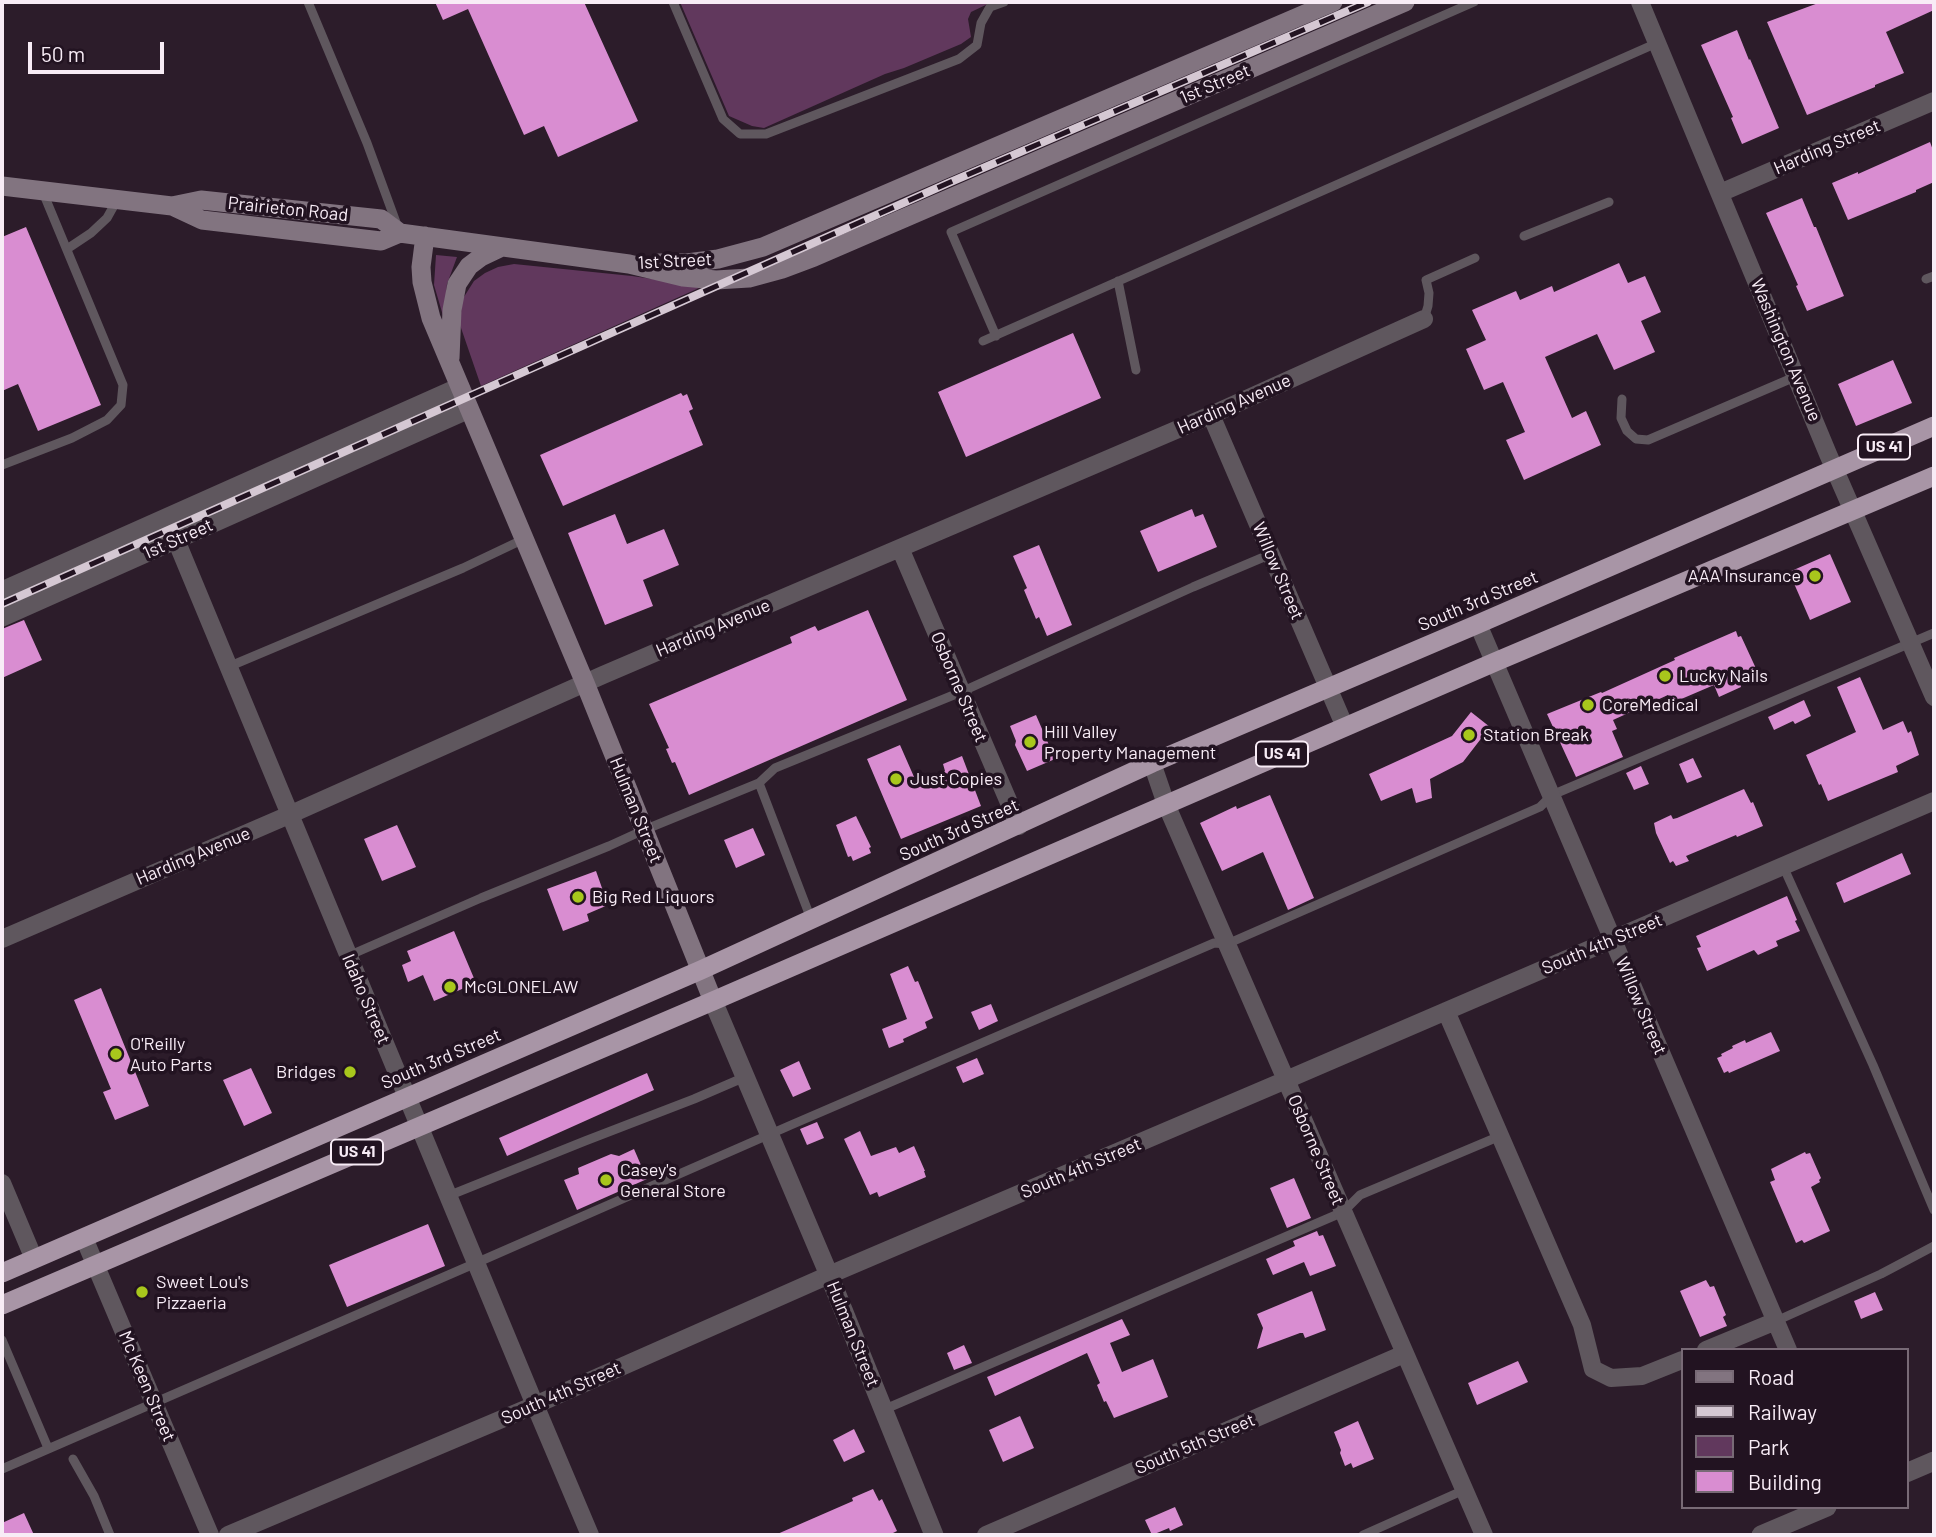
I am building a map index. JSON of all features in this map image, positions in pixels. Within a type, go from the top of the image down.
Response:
[{"type":"highway","name":"South 3rd Street","points":[[2,1273],[701,970],[1152,763],[1934,426]]},
{"type":"highway","name":"US 41","points":[[2,1306],[1934,475]]},
{"type":"main road","name":"1st Street","points":[[629,264],[687,263],[718,259],[763,247],[1333,2]]},
{"type":"main road","name":"1st Street","points":[[629,264],[683,277],[716,280],[749,278],[782,269],[1405,2]]},
{"type":"main road","name":"Prairieton Road","points":[[2,186],[172,206],[201,200],[382,219],[400,233],[629,264]]},
{"type":"main road","name":"Hulman Street","points":[[425,236],[421,267],[425,297],[713,1001]]},
{"type":"main road","points":[[450,362],[452,310],[457,284],[469,266],[503,247]]},
{"type":"street","name":"Washington Avenue","points":[[1640,2],[1834,468],[1934,697]]},
{"type":"street","name":"Harding Street","points":[[1720,193],[1934,101]]},
{"type":"street","name":"Harding Avenue","points":[[2,939],[585,683],[1211,415],[1424,319]]},
{"type":"street","name":"1st Street","points":[[2,591],[460,387]]},
{"type":"street","name":"1st Street","points":[[2,617],[469,409]]},
{"type":"street","name":"Willow Street","points":[[1211,415],[1345,727]]},
{"type":"street","name":"Idaho Street","points":[[176,540],[590,1535]]},
{"type":"street","name":"Osborne Street","points":[[900,548],[1019,826]]},
{"type":"street","name":"Willow Street","points":[[1478,624],[1787,1348]]},
{"type":"street","name":"Osborne Street","points":[[1152,763],[1166,804],[1484,1535]]},
{"type":"street","name":"South 4th Street","points":[[228,1535],[1934,801]]},
{"type":"street","name":"Hulman Street","points":[[713,1001],[829,1275],[934,1535]]},
{"type":"street","points":[[1446,1011],[1582,1325],[1593,1369],[1611,1378],[1642,1376],[1680,1361]]},
{"type":"street","points":[[2,1183],[34,1259]]},
{"type":"street","name":"Mc Keen Street","points":[[84,1237],[210,1535]]},
{"type":"street","points":[[1711,1348],[1776,1321]]},
{"type":"street","name":"South 5th Street","points":[[986,1535],[1404,1354]]},
{"type":"street","points":[[1908,1472],[1934,1461]]},
{"type":"street","points":[[1761,1535],[1822,1509]]},
{"type":"lane","points":[[308,2],[367,143],[400,233]]},
{"type":"lane","points":[[673,2],[723,119],[740,134],[766,134],[958,59],[977,45],[981,23],[990,7],[1004,2]]},
{"type":"lane","points":[[996,335],[951,232],[1474,2]]},
{"type":"lane","points":[[983,341],[1657,43]]},
{"type":"lane","points":[[2,465],[72,438],[107,420],[121,405],[123,386],[42,190]]},
{"type":"lane","points":[[67,249],[107,218],[117,200]]},
{"type":"lane","points":[[1524,236],[1609,202]]},
{"type":"lane","points":[[1424,319],[1429,293],[1426,280],[1475,258]]},
{"type":"lane","points":[[1118,281],[1136,370]]},
{"type":"lane","points":[[1622,399],[1621,418],[1627,430],[1636,439],[1648,440],[1797,376]]},
{"type":"lane","points":[[228,667],[463,568],[524,539]]},
{"type":"lane","points":[[348,956],[506,887],[759,783],[775,768],[961,692],[1271,554]]},
{"type":"lane","points":[[2,1469],[1214,943],[1227,944],[1540,807],[1552,795],[1934,633]]},
{"type":"lane","points":[[759,783],[811,919]]},
{"type":"lane","points":[[1783,866],[1873,1065],[1934,1210]]},
{"type":"lane","points":[[448,1196],[694,1100],[745,1077]]},
{"type":"lane","points":[[883,1410],[1343,1212],[1360,1195],[1500,1136]]},
{"type":"lane","points":[[1776,1321],[1881,1274],[1934,1245]]},
{"type":"lane","points":[[2,1340],[48,1448]]},
{"type":"lane","points":[[73,1459],[94,1496],[110,1535]]},
{"type":"lane","points":[[1363,1535],[1464,1490]]},
{"type":"green space","points":[[680,2],[992,2],[971,12],[968,19],[971,37],[961,44],[885,74],[764,128],[729,116]]},
{"type":"green space","points":[[436,255],[457,257],[447,284],[444,319],[434,285]]},
{"type":"green space","points":[[514,264],[632,276],[699,288],[481,386],[460,325],[462,300],[474,281],[485,273]]},
{"type":"building","points":[[435,2],[584,2],[638,121],[558,157],[544,126],[524,135],[468,9],[443,20]]},
{"type":"building","points":[[1821,2],[1934,2],[1934,10],[1886,32],[1904,73],[1807,115],[1767,22]]},
{"type":"building","points":[[1737,30],[1779,128],[1742,144],[1701,45]]},
{"type":"building","points":[[1930,142],[1934,153],[1934,182],[1848,220],[1832,183]]},
{"type":"building","points":[[1802,198],[1844,296],[1807,311],[1766,213]]},
{"type":"building","points":[[26,227],[101,405],[38,431],[18,384],[2,391],[2,237]]},
{"type":"building","points":[[1619,263],[1628,283],[1645,276],[1661,312],[1641,321],[1655,352],[1614,370],[1597,334],[1545,357],[1572,418],[1586,411],[1601,445],[1524,480],[1506,440],[1525,432],[1503,382],[1484,390],[1466,349],[1486,340],[1472,310],[1516,291],[1520,300],[1552,286],[1554,292]]},
{"type":"building","points":[[1073,333],[1101,398],[966,457],[938,392]]},
{"type":"building","points":[[1893,360],[1912,403],[1856,426],[1838,384]]},
{"type":"building","points":[[681,393],[683,396],[687,394],[693,409],[689,411],[703,445],[563,506],[540,455]]},
{"type":"building","points":[[1192,509],[1195,517],[1203,514],[1217,547],[1158,572],[1140,531]]},
{"type":"building","points":[[615,514],[627,544],[664,529],[679,565],[643,580],[653,606],[605,625],[568,533]]},
{"type":"building","points":[[1039,545],[1072,625],[1047,636],[1039,617],[1036,619],[1024,590],[1027,588],[1013,556]]},
{"type":"building","points":[[1830,554],[1851,602],[1810,620],[1789,572]]},
{"type":"building","points":[[868,610],[907,700],[689,795],[675,762],[672,763],[666,749],[669,748],[649,704],[792,643],[790,637],[815,626],[818,631]]},
{"type":"building","points":[[24,620],[42,660],[2,678],[2,629]]},
{"type":"building","points":[[1736,631],[1738,637],[1741,636],[1759,675],[1740,683],[1741,687],[1719,697],[1714,685],[1672,703],[1668,695],[1613,720],[1617,729],[1612,731],[1623,757],[1576,777],[1547,714],[1602,693]]},
{"type":"building","points":[[1860,677],[1883,730],[1903,721],[1908,733],[1911,731],[1919,755],[1896,766],[1898,772],[1828,801],[1806,755],[1856,732],[1837,687]]},
{"type":"building","points":[[1804,700],[1811,716],[1774,730],[1768,717]]},
{"type":"building","points":[[1471,712],[1490,727],[1463,762],[1430,779],[1432,798],[1416,803],[1412,788],[1381,801],[1369,774],[1452,736]]},
{"type":"building","name":"Hill Valley Property Management","points":[[1036,715],[1055,759],[1027,771],[1010,726]]},
{"type":"building","points":[[900,745],[918,786],[945,771],[943,764],[962,756],[981,806],[901,839],[867,759]]},
{"type":"building","points":[[1693,758],[1702,777],[1687,783],[1679,764]]},
{"type":"building","points":[[1641,766],[1649,784],[1634,790],[1626,773]]},
{"type":"building","points":[[1744,789],[1763,826],[1686,856],[1689,861],[1676,866],[1673,861],[1670,863],[1654,823],[1671,815],[1673,819],[1677,818]]},
{"type":"building","points":[[1270,795],[1314,898],[1288,910],[1263,852],[1222,871],[1200,823],[1236,806],[1237,809]]},
{"type":"building","points":[[856,816],[871,847],[871,853],[853,861],[851,856],[848,857],[836,825]]},
{"type":"building","points":[[397,825],[416,867],[382,881],[364,839]]},
{"type":"building","points":[[753,828],[765,855],[736,868],[724,840]]},
{"type":"building","points":[[1902,853],[1911,874],[1844,903],[1836,883]]},
{"type":"building","name":"Big Red Liquors","points":[[596,871],[608,905],[587,914],[589,921],[563,931],[547,889]]},
{"type":"building","points":[[1787,896],[1800,931],[1776,941],[1778,946],[1758,955],[1754,950],[1707,971],[1697,948],[1701,947],[1696,936]]},
{"type":"building","points":[[454,931],[476,983],[434,1001],[423,975],[408,982],[402,965],[411,961],[407,951]]},
{"type":"building","points":[[908,966],[915,982],[918,981],[933,1018],[925,1022],[927,1028],[889,1048],[882,1029],[907,1019],[890,974]]},
{"type":"building","points":[[101,988],[149,1106],[115,1120],[103,1092],[111,1089],[74,1000]]},
{"type":"building","points":[[991,1004],[998,1021],[979,1030],[971,1012]]},
{"type":"building","points":[[1771,1032],[1780,1051],[1724,1073],[1717,1058],[1722,1056],[1721,1054],[1745,1040],[1746,1043]]},
{"type":"building","points":[[977,1058],[984,1074],[963,1083],[956,1067]]},
{"type":"building","points":[[799,1061],[811,1089],[793,1097],[780,1070]]},
{"type":"building","points":[[251,1068],[272,1113],[244,1126],[223,1080]]},
{"type":"building","name":"Casey's General Store","points":[[647,1073],[654,1090],[507,1156],[499,1138]]},
{"type":"building","points":[[817,1122],[824,1138],[807,1145],[800,1129]]},
{"type":"building","points":[[860,1131],[871,1156],[896,1147],[899,1153],[914,1146],[926,1177],[879,1197],[877,1192],[870,1195],[844,1139]]},
{"type":"building","name":"Casey's General Store","points":[[634,1149],[647,1179],[577,1210],[564,1180],[579,1174],[578,1168],[611,1154],[619,1156]]},
{"type":"building","points":[[1805,1152],[1810,1153],[1821,1178],[1820,1182],[1811,1187],[1830,1231],[1804,1243],[1802,1240],[1796,1243],[1770,1182],[1775,1180],[1771,1169]]},
{"type":"building","points":[[1294,1178],[1311,1218],[1287,1228],[1270,1188]]},
{"type":"building","points":[[428,1224],[445,1266],[347,1307],[329,1265]]},
{"type":"building","points":[[1317,1231],[1319,1236],[1323,1235],[1336,1266],[1310,1276],[1304,1262],[1273,1275],[1266,1259],[1295,1246],[1293,1241]]},
{"type":"building","points":[[1706,1280],[1710,1287],[1714,1286],[1726,1315],[1723,1317],[1727,1326],[1700,1337],[1680,1291]]},
{"type":"building","points":[[1312,1291],[1326,1330],[1305,1338],[1303,1333],[1300,1333],[1257,1349],[1263,1328],[1257,1314]]},
{"type":"building","points":[[1875,1292],[1883,1310],[1861,1319],[1854,1301]]},
{"type":"building","points":[[1122,1319],[1130,1335],[1110,1343],[1122,1372],[1153,1359],[1168,1397],[1114,1418],[1106,1401],[1104,1402],[1097,1385],[1100,1383],[1087,1353],[995,1396],[987,1377]]},
{"type":"building","points":[[964,1345],[972,1363],[954,1370],[947,1353]]},
{"type":"building","points":[[1518,1361],[1528,1382],[1477,1405],[1468,1383]]},
{"type":"building","points":[[1020,1416],[1034,1448],[1003,1462],[989,1430]]},
{"type":"building","points":[[1358,1421],[1374,1459],[1353,1468],[1351,1463],[1345,1466],[1334,1432]]},
{"type":"building","points":[[854,1429],[865,1452],[844,1462],[833,1440]]},
{"type":"building","points":[[873,1489],[879,1501],[882,1499],[897,1531],[889,1535],[775,1535],[853,1501],[852,1498]]},
{"type":"building","points":[[1175,1507],[1183,1525],[1152,1535],[1145,1520]]},
{"type":"building","points":[[24,1513],[34,1535],[2,1535],[2,1523]]},
{"type":"railway","points":[[2,604],[946,184],[1368,2]]},
{"type":"place","name":"AAA Insurance","points":[[1815,576]]},
{"type":"place","name":"Lucky Nails","points":[[1665,676]]},
{"type":"place","name":"CoreMedical","points":[[1588,705]]},
{"type":"place","name":"Station Break","points":[[1469,735]]},
{"type":"place","name":"Hill Valley Property Management","points":[[1030,742]]},
{"type":"place","name":"Just Copies","points":[[896,779]]},
{"type":"place","name":"Big Red Liquors","points":[[578,897]]},
{"type":"place","name":"McGLONELAW","points":[[450,987]]},
{"type":"place","name":"O'Reilly Auto Parts","points":[[116,1054]]},
{"type":"place","name":"Bridges","points":[[350,1072]]},
{"type":"place","name":"Casey's General Store","points":[[606,1180]]},
{"type":"place","name":"Sweet Lou's Pizzaeria","points":[[142,1292]]}]
